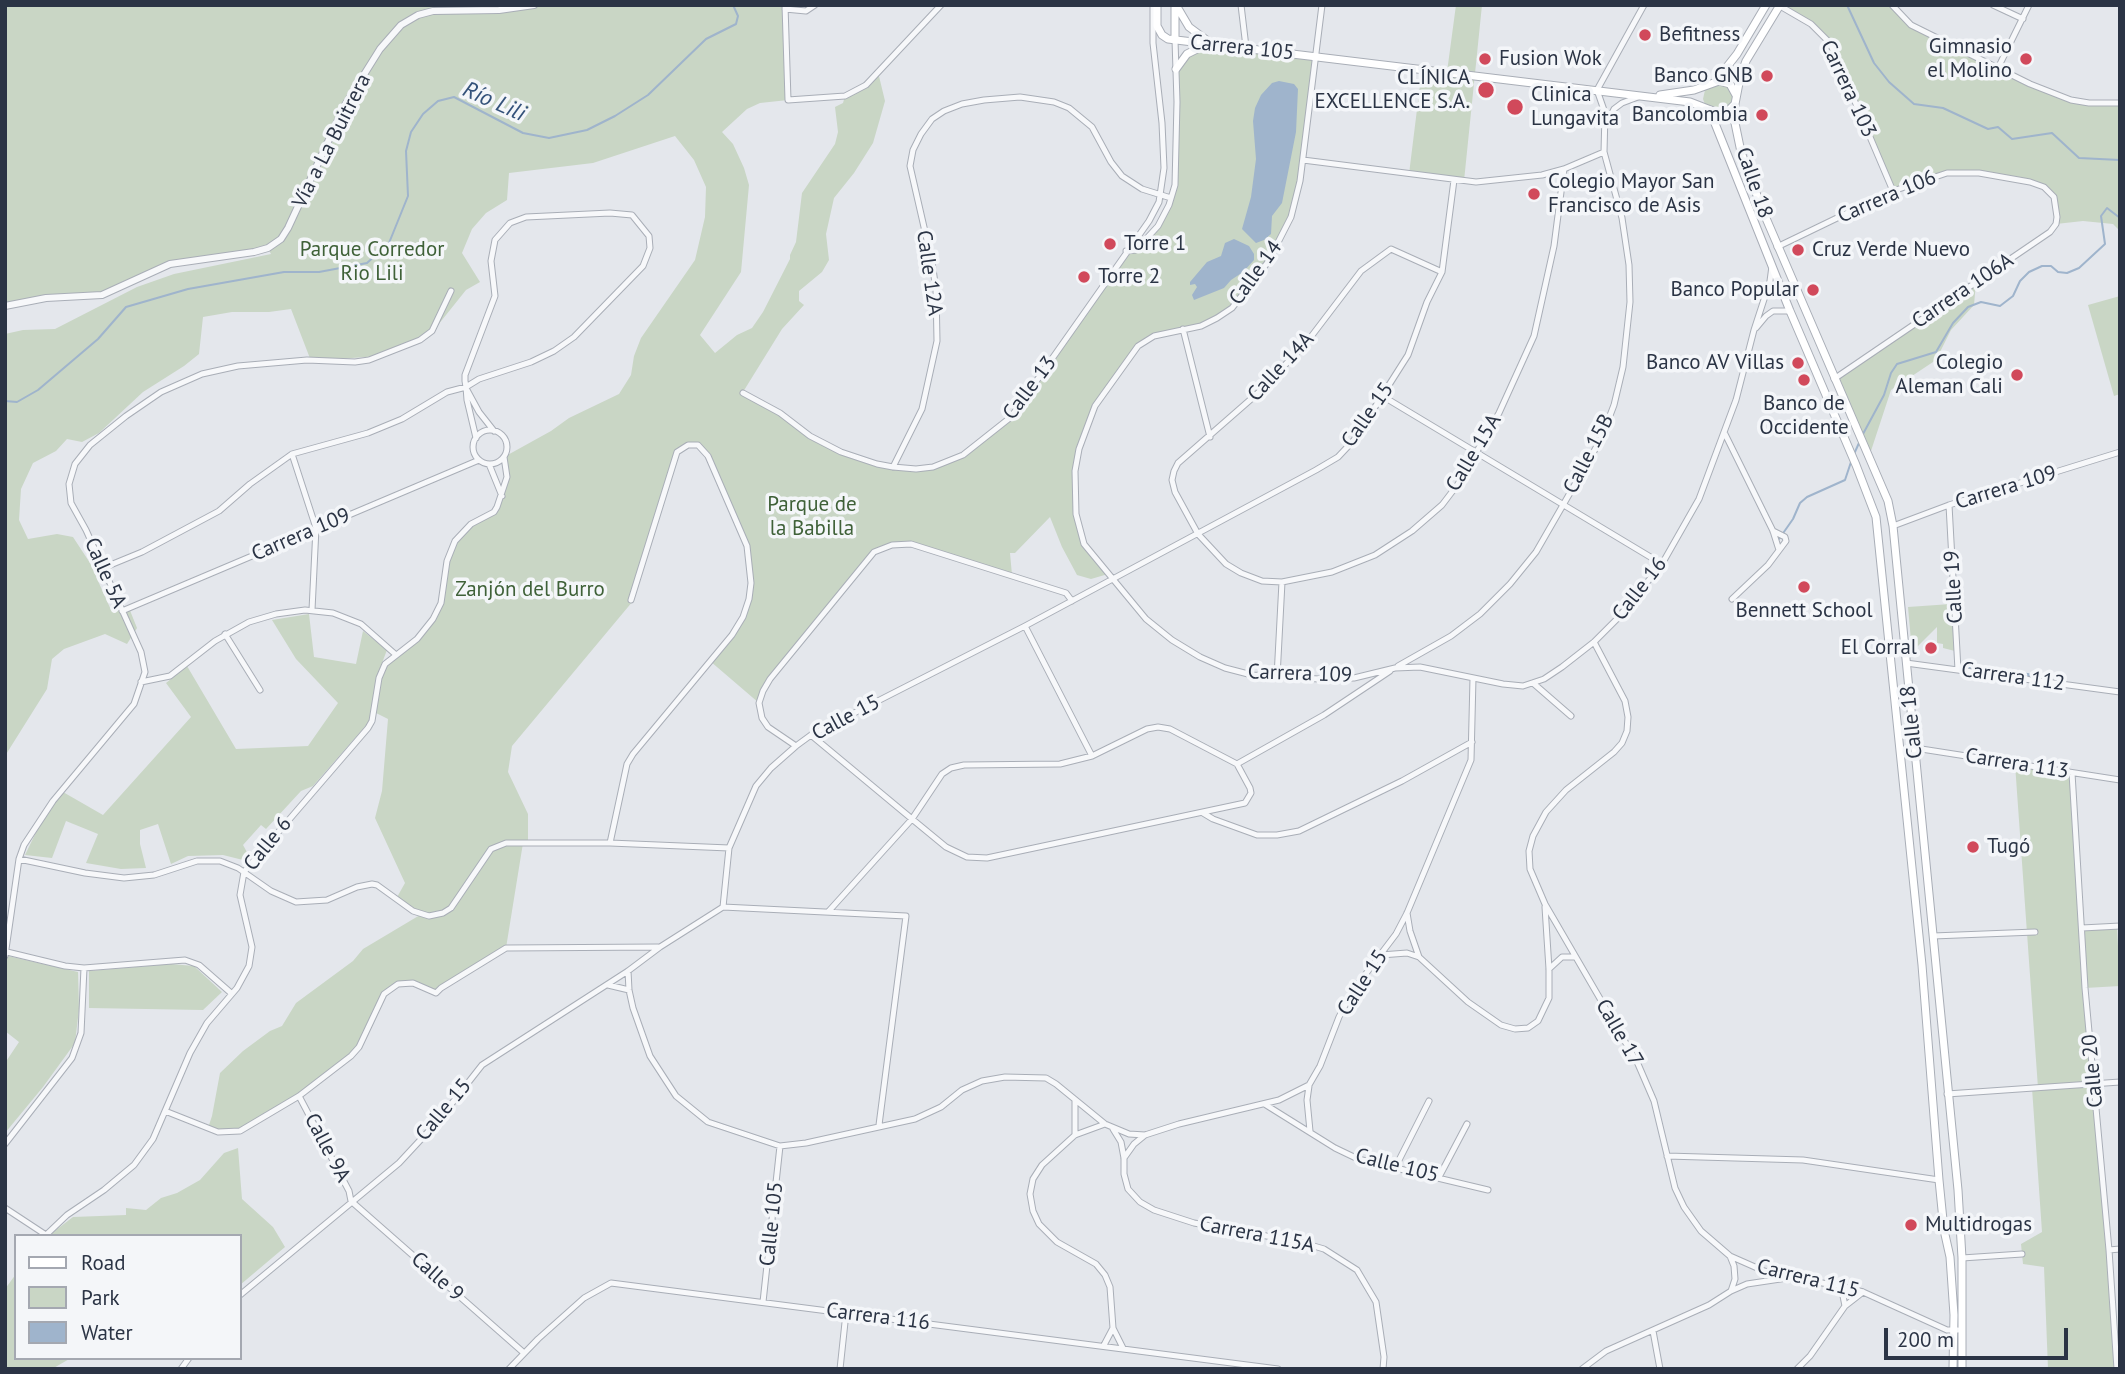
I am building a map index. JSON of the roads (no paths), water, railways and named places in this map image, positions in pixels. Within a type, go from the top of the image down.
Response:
[{"type":"main road","points":[[1154,5],[1158,30],[1165,38],[1175,40]]},
{"type":"main road","name":"Calle 13","points":[[1175,5],[1175,40]]},
{"type":"main road","points":[[1175,5],[1189,27],[1212,43]]},
{"type":"main road","points":[[1766,5],[1737,54],[1703,96],[1708,109],[1715,113],[1727,112],[1735,101],[1746,61],[1780,5]]},
{"type":"main road","name":"Carrera 105","points":[[1175,40],[1690,102],[1708,109]]},
{"type":"main road","points":[[1176,69],[1195,49],[1212,43]]},
{"type":"main road","points":[[1713,82],[1723,81],[1730,84],[1735,90],[1735,101]]},
{"type":"main road","name":"Carrera 105","points":[[1642,96],[1681,93],[1713,82]]},
{"type":"main road","name":"Calle 18","points":[[1735,101],[1735,123],[1741,152],[1777,247],[1888,501],[1893,526],[1962,1258],[1962,1369]]},
{"type":"main road","name":"Calle 18","points":[[1708,109],[1873,506],[1920,952],[1944,1230],[1950,1257],[1954,1330],[1952,1369]]},
{"type":"street","name":"Vía a La Buitrera","points":[[5,306],[46,298],[102,295],[170,264],[268,248],[281,239],[288,228],[345,105],[380,49],[401,25],[418,15],[433,11],[499,10],[534,5]]},
{"type":"street","points":[[815,5],[806,11],[785,7],[788,100],[845,96],[866,85],[941,5]]},
{"type":"street","name":"Calle 13","points":[[893,467],[933,467],[963,455],[1011,417],[1149,220],[1161,195],[1164,168],[1153,43],[1154,5]]},
{"type":"street","points":[[1241,5],[1246,47]]},
{"type":"street","name":"Calle 14","points":[[1111,579],[1084,544],[1079,533],[1075,494],[1079,449],[1095,406],[1138,346],[1154,336],[1201,326],[1217,318],[1232,308],[1268,262],[1291,217],[1298,191],[1322,5]]},
{"type":"street","points":[[1597,90],[1644,5]]},
{"type":"street","name":"Carrera 103","points":[[1780,5],[1811,24],[1830,43],[1893,191]]},
{"type":"street","points":[[1892,5],[1911,25],[2071,100],[2120,103]]},
{"type":"street","points":[[1993,5],[2023,19]]},
{"type":"street","points":[[1998,68],[2029,5]]},
{"type":"street","name":"Calle 13","points":[[1126,251],[1136,250],[1146,240],[1165,214],[1171,198],[1176,175],[1175,40]]},
{"type":"street","name":"Calle 15B","points":[[1395,668],[1451,636],[1480,614],[1510,584],[1536,552],[1601,439],[1614,405],[1628,338],[1629,265],[1622,218],[1604,152],[1605,113],[1597,90]]},
{"type":"street","points":[[1605,126],[1609,117],[1622,103],[1642,96]]},
{"type":"street","name":"Calle 12A","points":[[893,467],[922,408],[936,341],[936,290],[932,262],[910,166],[913,150],[932,119],[962,104],[984,100],[1020,97],[1054,102],[1069,108],[1092,127],[1122,176],[1142,189],[1161,195]]},
{"type":"street","points":[[1303,160],[1476,182],[1509,180],[1564,169],[1604,152]]},
{"type":"street","name":"Calle 15A","points":[[1198,534],[1226,564],[1241,573],[1262,581],[1282,582],[1343,568],[1375,555],[1412,531],[1442,505],[1458,484],[1499,413],[1534,336],[1554,246],[1564,169]]},
{"type":"street","name":"Carrera 106","points":[[1777,247],[1893,191],[1931,176],[1963,172],[2030,182],[2044,187],[2054,197],[2057,206],[2056,224]]},
{"type":"street","name":"Calle 15","points":[[242,1293],[399,1163],[438,1121],[482,1065],[723,907],[729,848],[756,786],[771,768],[796,746],[811,735],[1025,626],[1338,457],[1354,440],[1384,397],[1409,355],[1427,302],[1442,272],[1454,180]]},
{"type":"street","points":[[1161,195],[1171,198]]},
{"type":"street","points":[[103,568],[142,552],[219,511],[250,484],[292,454],[368,433],[402,419],[447,392],[466,387],[480,379],[542,357],[574,337],[643,266],[649,248],[649,236],[632,215],[610,213],[526,217],[503,228],[495,240],[492,251],[495,296],[467,366],[466,387],[476,438],[474,449],[479,460],[489,464],[504,457]]},
{"type":"street","name":"Carrera 106A","points":[[1834,379],[2003,265],[2050,232],[2056,224]]},
{"type":"street","name":"Calle 14A","points":[[1198,534],[1175,492],[1172,480],[1178,463],[1258,393],[1307,342],[1353,279],[1391,249],[1442,272]]},
{"type":"street","name":"Calle 16","points":[[1395,668],[1434,668],[1503,684],[1524,685],[1562,667],[1617,620],[1662,564],[1699,499],[1737,400],[1772,267]]},
{"type":"street","name":"Calle 5A","points":[[141,681],[145,672],[141,652],[71,503],[69,484],[75,464],[90,445],[161,392],[202,374],[252,364],[307,360],[369,360],[420,340],[432,331],[451,291]]},
{"type":"street","points":[[1754,330],[1773,311],[1790,311]]},
{"type":"street","points":[[1183,329],[1210,437]]},
{"type":"street","points":[[466,387],[478,412],[506,442],[504,457],[507,477],[502,496]]},
{"type":"street","points":[[743,393],[780,413],[810,436],[841,452],[893,467]]},
{"type":"street","points":[[1384,397],[1662,564]]},
{"type":"street","points":[[476,438],[484,432],[495,431]]},
{"type":"street","points":[[1725,434],[1774,531],[1778,545]]},
{"type":"street","points":[[610,843],[627,764],[732,635],[743,617],[749,599],[751,583],[747,546],[708,456],[698,445],[688,445],[677,452],[631,600]]},
{"type":"street","name":"Carrera 109","points":[[1893,526],[1949,505],[2120,452]]},
{"type":"street","points":[[292,454],[316,528],[312,611]]},
{"type":"street","name":"Carrera 109","points":[[122,611],[479,460]]},
{"type":"street","points":[[489,464],[502,496]]},
{"type":"street","name":"Calle 6","points":[[47,1234],[67,1215],[134,1165],[153,1139],[190,1053],[207,1023],[246,974],[252,947],[240,895],[244,872],[368,728],[372,721],[379,678],[385,664],[416,639],[441,603],[447,561],[455,541],[471,524],[494,512],[502,496]]},
{"type":"street","name":"Calle 19","points":[[1949,505],[1958,670]]},
{"type":"street","points":[[1732,599],[1768,565],[1778,545],[1786,541],[1785,537],[1774,531]]},
{"type":"street","points":[[796,746],[768,727],[762,718],[760,704],[763,691],[874,552],[892,545],[911,544],[1066,593],[1072,600]]},
{"type":"street","name":"Carrera 109","points":[[1111,579],[1146,619],[1172,640],[1225,668],[1252,675],[1354,678],[1395,668]]},
{"type":"street","points":[[1278,677],[1282,582]]},
{"type":"street","points":[[231,993],[199,965],[185,960],[84,968],[65,967],[6,954],[19,859],[34,827],[134,704],[141,681],[170,676],[225,634],[249,622],[276,614],[312,611],[333,613],[361,624],[395,654]]},
{"type":"street","points":[[1025,626],[1092,756]]},
{"type":"street","points":[[225,634],[260,690]]},
{"type":"street","name":"Calle 17","points":[[1594,642],[1625,701],[1627,731],[1614,752],[1566,790],[1546,812],[1533,836],[1529,851],[1530,869],[1545,904],[1638,1064],[1654,1101],[1675,1188],[1684,1207],[1701,1231],[1730,1256]]},
{"type":"street","name":"Carrera 112","points":[[1906,663],[2120,692]]},
{"type":"street","points":[[1237,764],[1324,715],[1395,668]]},
{"type":"street","name":"Calle 15","points":[[1309,1085],[1352,992],[1396,934],[1407,913],[1467,772],[1471,760],[1473,678]]},
{"type":"street","points":[[1533,683],[1571,716]]},
{"type":"street","points":[[811,735],[912,819],[946,848],[967,857],[987,859],[1245,803],[1249,799],[1251,788],[1237,764],[1170,729],[1158,727],[1147,729],[1092,756],[1059,764],[964,765],[951,768],[942,774],[912,819],[828,912]]},
{"type":"street","points":[[1203,813],[1257,835],[1299,831],[1402,781],[1472,742]]},
{"type":"street","name":"Carrera 113","points":[[1915,748],[2120,780]]},
{"type":"street","name":"Calle 20","points":[[2072,773],[2085,988],[2117,1369]]},
{"type":"street","points":[[19,859],[124,878],[154,874],[197,861],[220,861],[244,872],[271,891],[296,902],[327,900],[357,887],[377,885],[413,911],[429,916],[452,908],[491,849],[499,845],[523,842],[610,843],[729,848]]},
{"type":"street","points":[[1407,913],[1419,957],[1468,1002],[1501,1025],[1515,1029],[1528,1028],[1538,1021],[1549,998],[1545,904]]},
{"type":"street","points":[[723,907],[906,916],[879,1125]]},
{"type":"street","points":[[2082,928],[2120,926]]},
{"type":"street","points":[[1933,936],[2035,932]]},
{"type":"street","points":[[165,1111],[218,1132],[240,1131],[299,1096],[351,1056],[359,1047],[384,994],[398,984],[413,983],[436,993],[506,948],[660,947]]},
{"type":"street","points":[[1380,955],[1393,953],[1419,957]]},
{"type":"street","points":[[1549,969],[1562,957],[1575,957]]},
{"type":"street","points":[[5,1144],[72,1058],[81,1033],[84,968]]},
{"type":"street","points":[[628,971],[629,989],[650,1056],[676,1096],[708,1122],[780,1146],[806,1143],[915,1119],[941,1107],[962,1090],[982,1081],[1005,1077],[1046,1078],[1113,1129],[1145,1135]]},
{"type":"street","points":[[606,985],[629,989]]},
{"type":"street","points":[[1947,1094],[2120,1082]]},
{"type":"street","points":[[1124,1158],[1145,1135],[1179,1124],[1266,1105],[1293,1095],[1309,1085]]},
{"type":"street","points":[[1309,1085],[1307,1100],[1310,1131]]},
{"type":"street","name":"Calle 9A","points":[[299,1096],[349,1191],[351,1201]]},
{"type":"street","points":[[1074,1100],[1075,1135]]},
{"type":"street","points":[[1395,1168],[1429,1101]]},
{"type":"street","name":"Calle 105","points":[[1266,1105],[1335,1148],[1358,1159],[1488,1190]]},
{"type":"street","points":[[1105,1124],[1075,1135],[1042,1165],[1033,1179],[1031,1194],[1033,1211],[1039,1224],[1057,1242],[1096,1264],[1105,1275],[1110,1287],[1113,1328],[1123,1348]]},
{"type":"street","points":[[1439,1177],[1467,1124]]},
{"type":"street","name":"Carrera 115A","points":[[1113,1129],[1121,1142],[1124,1174],[1129,1189],[1140,1202],[1154,1210],[1194,1223],[1300,1242],[1324,1249],[1357,1270],[1376,1302],[1384,1357],[1383,1369]]},
{"type":"street","name":"Calle 105","points":[[763,1302],[780,1146]]},
{"type":"street","points":[[1667,1156],[1803,1160],[1939,1180]]},
{"type":"street","name":"Calle 9","points":[[351,1201],[523,1353]]},
{"type":"street","points":[[5,1208],[44,1234]]},
{"type":"street","points":[[2109,1250],[2120,1249]]},
{"type":"street","points":[[1962,1258],[2022,1254]]},
{"type":"street","points":[[1730,1256],[1735,1279],[1731,1291]]},
{"type":"street","name":"Carrera 115","points":[[1730,1256],[1764,1271],[1863,1292],[1947,1330],[1964,1330]]},
{"type":"street","points":[[1581,1369],[1606,1351],[1709,1305],[1747,1284],[1791,1278]]},
{"type":"street","name":"Carrera 116","points":[[511,1368],[523,1353],[583,1298],[611,1283],[1278,1369]]},
{"type":"street","points":[[1842,1286],[1845,1306]]},
{"type":"street","points":[[1797,1369],[1810,1356],[1845,1306],[1863,1292]]},
{"type":"street","points":[[840,1369],[846,1313]]},
{"type":"street","points":[[1104,1345],[1113,1328]]},
{"type":"street","points":[[1653,1331],[1660,1369]]},
{"type":"water","points":[[1279,81],[1294,84],[1298,89],[1296,132],[1282,203],[1272,216],[1271,234],[1256,243],[1242,229],[1251,197],[1256,159],[1253,121],[1261,95],[1272,83]]},
{"type":"water","points":[[1234,239],[1249,246],[1254,260],[1224,288],[1194,300],[1192,295],[1197,287],[1195,284],[1190,285],[1190,282],[1207,262],[1221,256],[1225,243]]},
{"type":"waterway","name":"Río Lili","points":[[5,401],[17,402],[38,390],[98,339],[126,307],[188,289],[284,272],[319,272],[367,263],[389,243],[408,196],[406,151],[411,132],[423,114],[438,101],[454,97],[523,133],[549,138],[587,130],[648,95],[706,39],[736,24],[738,16],[733,5]]},
{"type":"waterway","name":"Río Lili","points":[[1847,5],[1874,63],[1889,82],[1914,104],[1943,108],[1988,129],[1998,127],[2012,139],[2052,133],[2079,158],[2120,160]]},
{"type":"waterway","points":[[1863,434],[1897,364],[1936,352],[1953,323],[1968,307],[1981,302],[2000,306],[2013,296],[2020,281],[2029,272],[2042,266],[2051,266],[2058,272],[2067,273],[2079,268],[2105,244],[2101,216],[2107,208],[2120,218]]},
{"type":"waterway","points":[[1854,454],[1859,443]]},
{"type":"waterway","points":[[1779,539],[1800,503],[1807,497],[1845,480],[1851,462]]},
{"type":"waterway","points":[[1958,666],[2034,677]]},
{"type":"place","name":"Befitness","points":[[1645,35]]},
{"type":"place","name":"Fusion Wok","points":[[1485,59]]},
{"type":"place","name":"Gimnasio el Molino","points":[[2026,59]]},
{"type":"place","name":"Banco GNB","points":[[1767,76]]},
{"type":"place","name":"CLÍNICA EXCELLENCE S.A.","points":[[1486,90]]},
{"type":"place","name":"Clinica Lungavita","points":[[1515,107]]},
{"type":"place","name":"Bancolombia","points":[[1762,115]]},
{"type":"place","name":"Colegio Mayor San Francisco de Asis","points":[[1534,194]]},
{"type":"place","name":"Torre 1","points":[[1110,244]]},
{"type":"place","name":"Cruz Verde Nuevo","points":[[1798,250]]},
{"type":"place","name":"Torre 2","points":[[1084,277]]},
{"type":"place","name":"Banco Popular","points":[[1813,290]]},
{"type":"place","name":"Banco AV Villas","points":[[1798,363]]},
{"type":"place","name":"Colegio Aleman Cali","points":[[2017,375]]},
{"type":"place","name":"Banco de Occidente","points":[[1804,380]]},
{"type":"place","name":"Bennett School","points":[[1804,587]]},
{"type":"place","name":"El Corral","points":[[1931,648]]},
{"type":"place","name":"Tugó","points":[[1973,847]]},
{"type":"place","name":"Multidrogas","points":[[1911,1225]]},
{"type":"park label","name":"Parque Corredor Rio Lili","points":[[372,262]]},
{"type":"park label","name":"Parque de la Babilla","points":[[812,517]]},
{"type":"park label","name":"Zanjón del Burro","points":[[530,590]]}]
